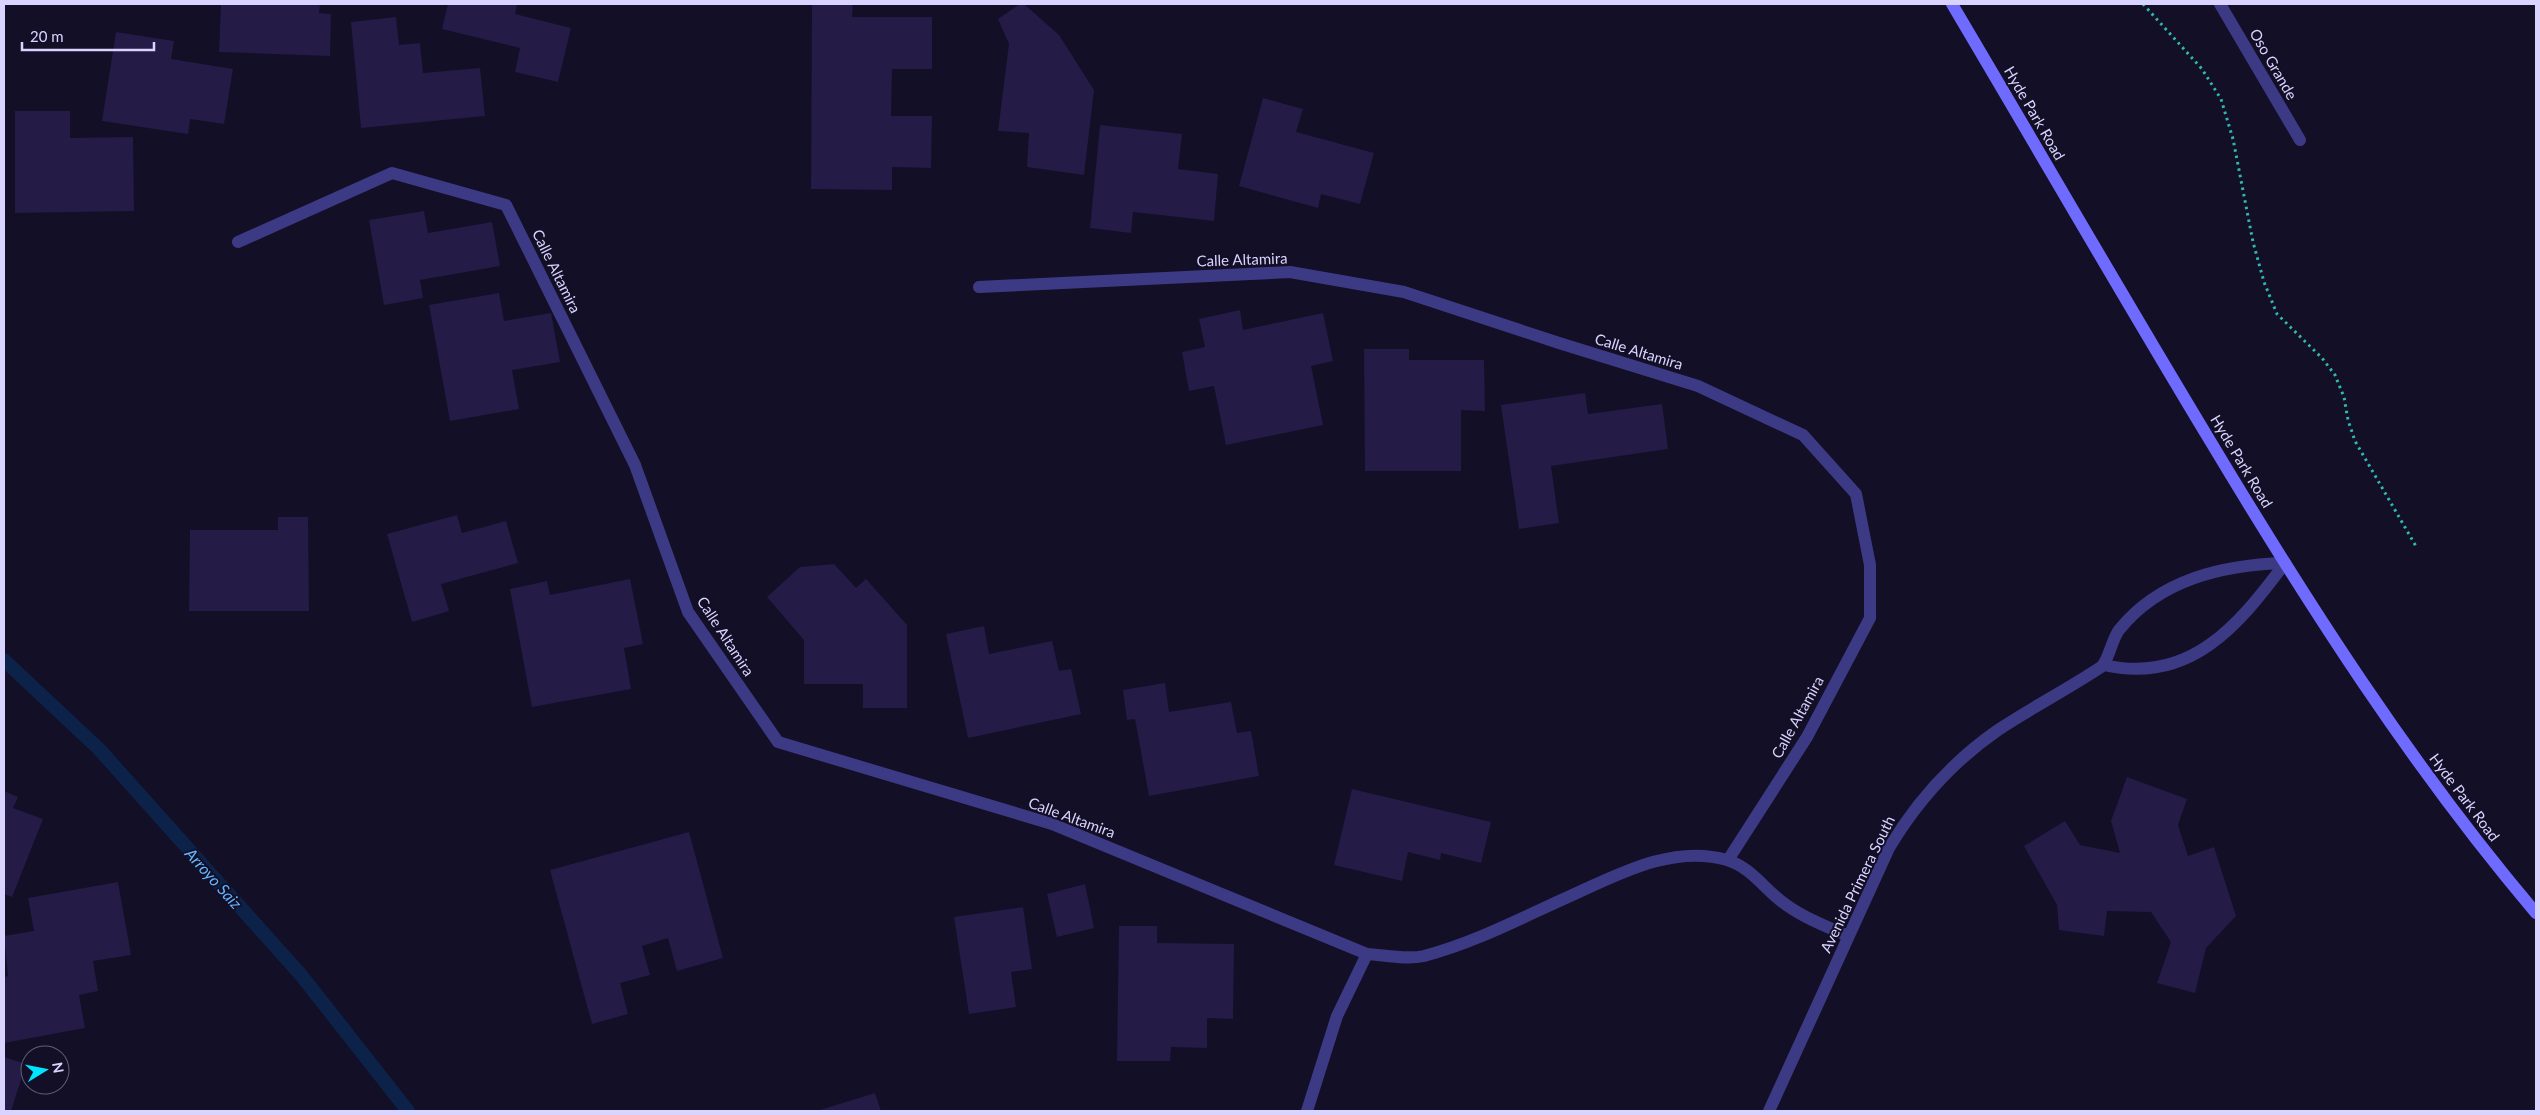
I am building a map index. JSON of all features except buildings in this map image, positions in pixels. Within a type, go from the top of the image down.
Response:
[{"type":"main road","name":"Hyde Park Road","points":[[1952,4],[2176,384],[2285,563],[2407,746],[2498,868],[2536,913]]},
{"type":"street","name":"Oso Grande","points":[[2220,4],[2300,140]]},
{"type":"street","name":"Calle Altamira","points":[[238,242],[392,173],[506,205],[636,465],[688,612],[778,742],[1052,824],[1367,954],[1422,956],[1468,942],[1626,870],[1652,862],[1706,856],[1728,860],[1749,871],[1781,901],[1800,914],[1848,936]]},
{"type":"street","name":"Calle Altamira","points":[[979,287],[1290,272],[1404,292],[1698,386],[1803,435],[1856,494],[1870,565],[1870,618],[1807,737],[1728,860]]},
{"type":"street","points":[[2285,563],[2239,621],[2217,641],[2192,656],[2147,670],[2122,669],[2104,665],[2118,632],[2133,616],[2172,586],[2228,568],[2285,563]]},
{"type":"street","name":"Avenida Primera South","points":[[1769,1111],[1889,848],[1908,816],[1935,784],[1964,756],[1998,731],[2104,665]]},
{"type":"street","points":[[1307,1111],[1337,1016],[1367,954]]},
{"type":"path","points":[[2143,4],[2202,69],[2221,100],[2233,139],[2253,242],[2264,282],[2277,314],[2322,358],[2335,375],[2344,397],[2348,420],[2355,441],[2417,548]]},
{"type":"waterway","name":"Arroyo Saiz","points":[[4,660],[99,749],[301,975],[408,1111]]}]
